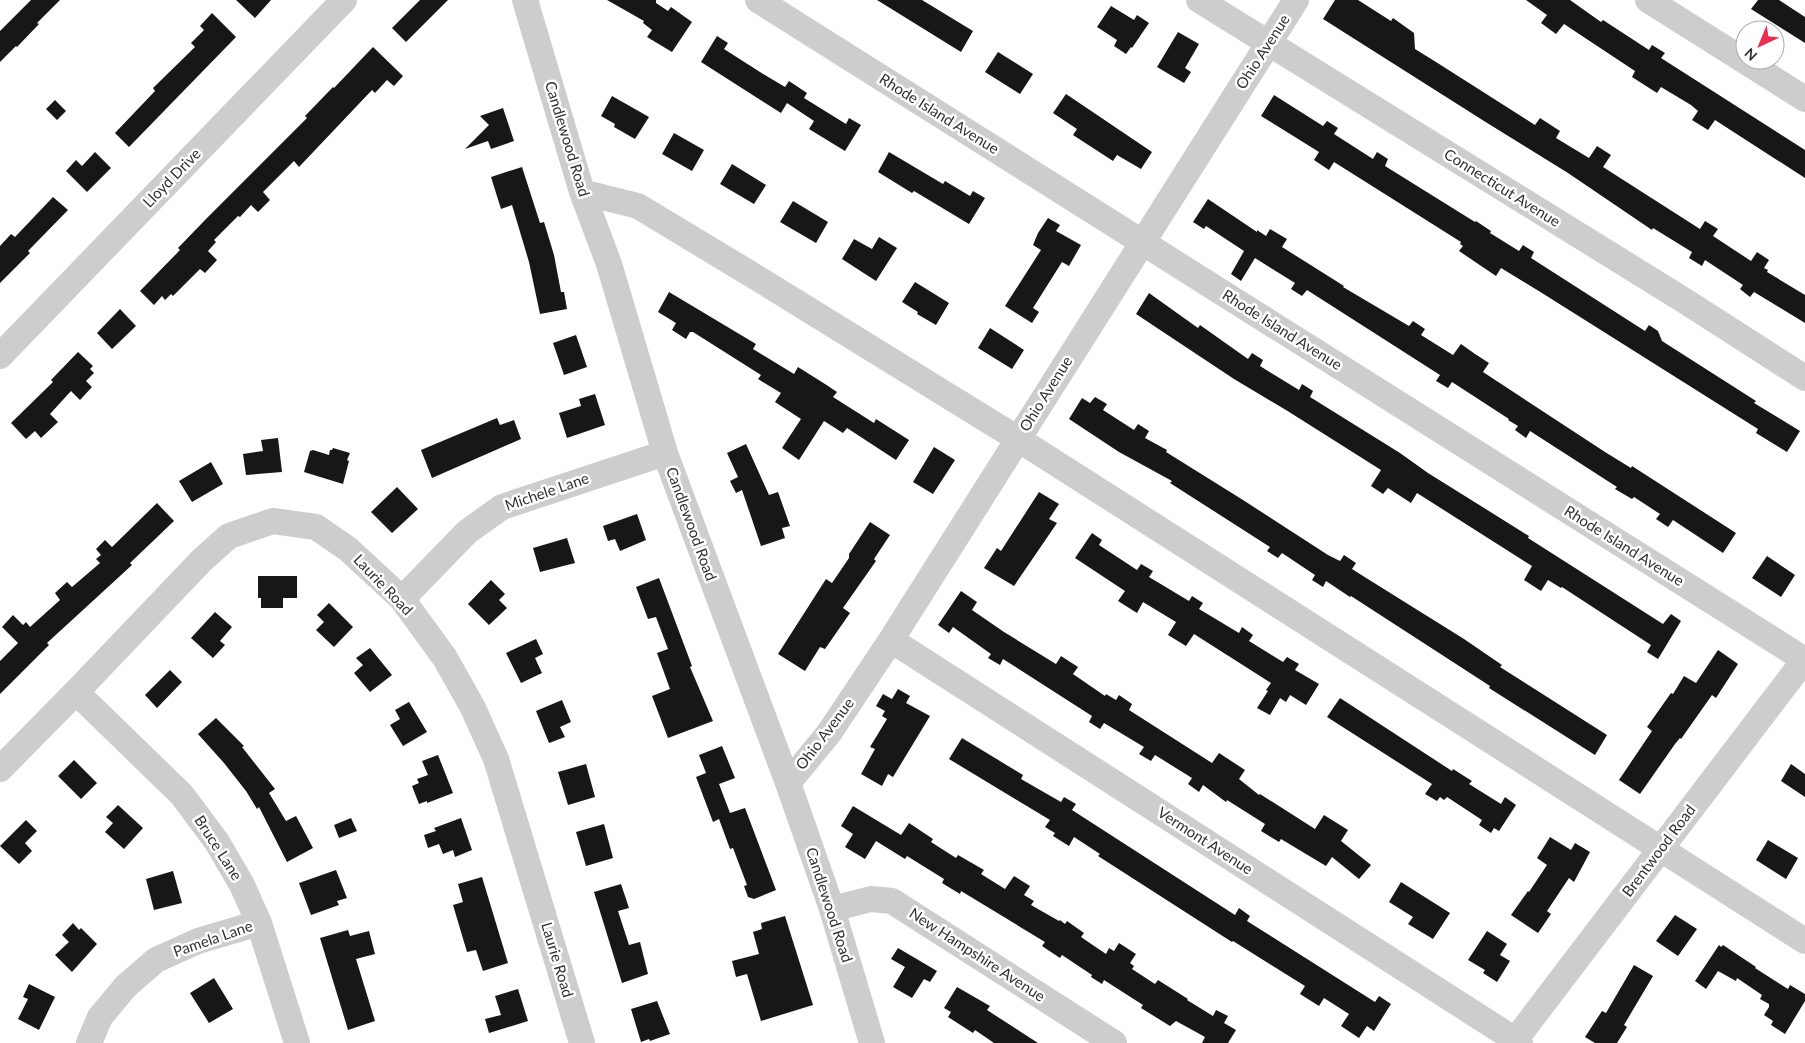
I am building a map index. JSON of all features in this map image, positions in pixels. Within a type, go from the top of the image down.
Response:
[{"type":"street","name":"Lloyd Drive","points":[[0,356],[344,0]]},
{"type":"street","name":"Candlewood Road","points":[[526,0],[582,192],[609,264],[665,453],[788,783],[832,909],[872,1043]]},
{"type":"street","name":"Rhode Island Avenue","points":[[758,0],[1805,660]]},
{"type":"street","name":"Connecticut Avenue","points":[[1199,0],[1685,301],[1805,378]]},
{"type":"street","name":"Ohio Avenue","points":[[788,783],[829,733],[890,640],[1296,0]]},
{"type":"street","points":[[1648,0],[1805,100]]},
{"type":"street","points":[[582,192],[638,206],[767,284],[1018,439],[1805,941]]},
{"type":"street","name":"Michele Lane","points":[[402,600],[468,532],[502,507],[665,453]]},
{"type":"street","name":"Laurie Road","points":[[0,769],[203,559],[229,536],[273,521],[316,527],[348,548],[402,600],[445,658],[474,708],[496,758],[582,1043]]},
{"type":"street","name":"Vermont Avenue","points":[[890,640],[1516,1042]]},
{"type":"street","name":"Brentwood Road","points":[[1516,1042],[1805,660]]},
{"type":"street","name":"Bruce Lane","points":[[76,692],[182,795],[217,842],[242,885],[259,923],[297,1043]]},
{"type":"street","name":"New Hampshire Avenue","points":[[832,909],[871,899],[892,901],[1114,1043]]},
{"type":"street","name":"Pamela Lane","points":[[89,1043],[100,1017],[126,986],[156,960],[198,941],[259,923]]},
{"type":"building","points":[[31,0],[60,0],[17,47],[0,62],[0,31]]},
{"type":"building","points":[[236,0],[271,0],[255,18]]},
{"type":"building","points":[[420,0],[448,0],[406,42],[392,28]]},
{"type":"building","points":[[607,0],[656,0],[656,3],[668,11],[671,7],[692,22],[672,52],[647,37],[652,30],[643,23],[644,21]]},
{"type":"building","points":[[877,0],[922,0],[973,31],[961,52]]},
{"type":"building","points":[[1335,0],[1358,0],[1391,21],[1393,18],[1414,33],[1415,49],[1535,125],[1540,118],[1560,131],[1556,138],[1589,158],[1597,146],[1611,155],[1603,167],[1700,229],[1705,221],[1718,229],[1713,236],[1751,261],[1757,252],[1769,260],[1764,268],[1768,270],[1767,272],[1805,295],[1805,323],[1754,292],[1750,297],[1740,289],[1743,285],[1705,260],[1702,266],[1689,258],[1692,252],[1653,228],[1652,230],[1568,173],[1323,19]]},
{"type":"building","points":[[1526,0],[1570,0],[1601,22],[1603,20],[1649,50],[1652,45],[1665,53],[1661,58],[1805,150],[1805,178],[1715,120],[1708,130],[1692,120],[1698,111],[1691,105],[1661,87],[1657,93],[1632,77],[1635,71],[1564,24],[1556,34],[1541,23],[1547,15]]},
{"type":"building","points":[[1758,0],[1779,0],[1805,17],[1805,43],[1785,30],[1785,20],[1768,20],[1751,9]]},
{"type":"building","points":[[1111,6],[1134,20],[1137,15],[1149,23],[1126,54],[1114,46],[1117,40],[1097,27]]},
{"type":"building","points":[[212,13],[236,37],[129,147],[115,133],[155,91],[153,88],[195,47],[191,43],[204,30],[200,26]]},
{"type":"building","points":[[1178,32],[1199,44],[1185,68],[1191,72],[1184,83],[1157,67]]},
{"type":"building","points":[[717,36],[728,43],[724,49],[760,72],[785,87],[789,81],[807,93],[804,98],[846,124],[849,118],[861,125],[845,151],[809,129],[814,121],[787,103],[781,113],[701,62]]},
{"type":"building","points":[[373,47],[403,76],[394,86],[387,80],[375,93],[372,90],[299,167],[294,161],[263,192],[270,200],[258,212],[251,205],[214,240],[216,242],[208,251],[217,260],[205,273],[200,269],[173,296],[171,294],[165,300],[162,296],[154,305],[140,291],[180,250],[178,248],[307,118],[305,116]]},
{"type":"building","points":[[998,52],[1033,74],[1020,94],[985,72]]},
{"type":"building","points":[[1066,94],[1152,152],[1141,169],[1117,155],[1113,161],[1073,135],[1077,129],[1053,113]]},
{"type":"building","points":[[1274,95],[1323,126],[1327,121],[1338,128],[1334,134],[1373,159],[1377,152],[1388,159],[1385,166],[1476,221],[1491,231],[1490,233],[1519,251],[1523,245],[1534,252],[1531,258],[1645,331],[1649,325],[1658,331],[1662,341],[1756,401],[1754,403],[1800,431],[1787,452],[1756,433],[1758,429],[1501,268],[1496,276],[1459,251],[1463,246],[1460,244],[1461,242],[1334,162],[1329,170],[1314,160],[1319,152],[1261,116]]},
{"type":"building","points":[[612,96],[649,117],[635,139],[614,127],[615,124],[601,116]]},
{"type":"building","points":[[55,100],[66,111],[57,120],[46,109]]},
{"type":"building","points":[[503,108],[514,141],[491,149],[488,141],[465,149],[489,125],[480,116]]},
{"type":"building","points":[[674,133],[704,150],[692,171],[662,154]]},
{"type":"building","points":[[95,152],[111,168],[87,192],[66,171],[76,160],[82,166]]},
{"type":"building","points":[[889,152],[943,184],[945,181],[970,196],[973,191],[985,198],[969,224],[878,172]]},
{"type":"building","points":[[732,164],[766,185],[754,204],[720,184]]},
{"type":"building","points":[[522,167],[540,223],[544,222],[567,309],[540,314],[529,262],[512,205],[501,209],[491,177]]},
{"type":"building","points":[[53,197],[68,210],[28,251],[30,253],[0,283],[0,246],[11,234],[15,237]]},
{"type":"building","points":[[1208,199],[1257,232],[1257,230],[1266,236],[1270,229],[1287,239],[1282,247],[1343,287],[1409,326],[1413,321],[1425,329],[1421,335],[1453,355],[1461,344],[1489,363],[1483,372],[1605,452],[1631,468],[1632,466],[1736,533],[1723,553],[1673,520],[1668,527],[1656,519],[1660,514],[1634,497],[1632,499],[1615,489],[1617,487],[1530,431],[1526,438],[1515,430],[1518,426],[1509,419],[1452,382],[1448,388],[1436,381],[1440,375],[1307,290],[1302,296],[1291,289],[1295,283],[1255,258],[1241,281],[1231,274],[1244,251],[1206,226],[1204,229],[1193,222]]},
{"type":"building","points":[[793,201],[828,222],[816,243],[780,222]]},
{"type":"building","points":[[1048,218],[1060,225],[1056,231],[1081,245],[1069,266],[1062,262],[1033,308],[1039,312],[1032,323],[1005,306],[1041,250],[1033,245]]},
{"type":"building","points":[[879,237],[897,248],[876,281],[842,259],[854,239],[872,249]]},
{"type":"building","points":[[915,282],[949,303],[936,325],[917,314],[918,312],[902,302]]},
{"type":"building","points":[[669,292],[756,344],[753,349],[794,374],[798,367],[837,392],[833,397],[874,423],[876,419],[909,440],[896,460],[847,428],[843,433],[824,421],[799,460],[782,448],[801,419],[775,402],[781,393],[758,379],[761,375],[693,332],[690,332],[686,339],[672,330],[676,323],[658,312]]},
{"type":"building","points":[[1149,293],[1198,328],[1200,325],[1248,359],[1252,353],[1263,360],[1260,366],[1299,390],[1302,384],[1313,391],[1310,397],[1400,453],[1428,473],[1529,536],[1528,538],[1663,624],[1671,614],[1681,621],[1658,659],[1647,652],[1651,645],[1562,587],[1548,580],[1541,591],[1524,580],[1532,566],[1417,493],[1411,503],[1388,488],[1383,494],[1371,486],[1381,470],[1234,379],[1136,314]]},
{"type":"building","points":[[120,309],[136,326],[112,349],[97,333]]},
{"type":"building","points":[[990,328],[1024,350],[1012,369],[978,348]]},
{"type":"building","points":[[576,335],[587,367],[564,375],[553,343]]},
{"type":"building","points":[[78,352],[93,366],[90,369],[94,373],[86,381],[92,387],[80,400],[71,391],[50,414],[58,422],[41,438],[35,431],[26,439],[11,423],[53,382],[51,380]]},
{"type":"building","points":[[595,394],[605,425],[567,438],[559,413],[581,406],[579,399]]},
{"type":"building","points":[[1095,397],[1107,404],[1103,410],[1134,430],[1138,424],[1149,431],[1145,438],[1167,450],[1166,452],[1328,555],[1340,561],[1344,555],[1356,563],[1352,569],[1464,639],[1502,665],[1500,667],[1607,735],[1595,755],[1489,688],[1490,686],[1351,596],[1326,581],[1323,587],[1312,580],[1315,575],[1282,553],[1278,558],[1267,551],[1270,547],[1170,483],[1172,481],[1119,452],[1069,419],[1082,398],[1090,403]]},
{"type":"building","points":[[497,418],[500,425],[514,420],[521,439],[432,478],[421,450]]},
{"type":"building","points":[[278,438],[282,472],[246,475],[243,454],[263,451],[261,440]]},
{"type":"building","points":[[746,444],[769,495],[778,492],[790,526],[782,528],[785,538],[761,546],[742,490],[736,493],[730,481],[738,477],[727,453]]},
{"type":"building","points":[[934,447],[955,460],[933,494],[913,482]]},
{"type":"building","points":[[333,448],[350,453],[343,484],[304,472],[310,451],[313,450],[329,455],[330,450]]},
{"type":"building","points":[[211,462],[223,484],[192,502],[179,481]]},
{"type":"building","points":[[397,487],[418,509],[392,533],[371,512]]},
{"type":"building","points":[[1039,492],[1059,504],[1049,519],[1057,523],[1014,586],[984,568],[997,548],[1001,551]]},
{"type":"building","points":[[157,503],[174,521],[130,563],[132,565],[47,643],[49,645],[0,694],[0,661],[18,643],[2,627],[13,615],[23,625],[26,622],[30,627],[60,600],[55,593],[67,582],[72,587],[100,563],[96,559],[101,555],[96,549],[105,540],[112,547]]},
{"type":"building","points":[[637,514],[646,540],[620,551],[615,539],[608,541],[603,526]]},
{"type":"building","points":[[870,522],[890,535],[874,559],[876,561],[843,608],[850,613],[825,649],[820,647],[805,671],[778,654],[826,579],[832,583]]},
{"type":"building","points":[[1092,533],[1102,540],[1099,545],[1137,570],[1141,564],[1153,571],[1149,577],[1189,601],[1192,596],[1203,603],[1199,609],[1239,633],[1242,627],[1253,635],[1249,641],[1283,662],[1287,657],[1299,664],[1295,670],[1319,684],[1306,705],[1290,695],[1286,702],[1280,698],[1270,715],[1257,708],[1271,683],[1194,634],[1186,646],[1168,635],[1176,622],[1143,602],[1137,613],[1118,601],[1125,591],[1075,558]]},
{"type":"building","points":[[567,538],[575,563],[540,572],[533,548]]},
{"type":"building","points":[[1767,556],[1795,575],[1781,597],[1752,578]]},
{"type":"building","points":[[258,576],[297,576],[297,598],[283,598],[283,608],[261,608],[261,598],[258,598]]},
{"type":"building","points":[[659,578],[692,666],[690,667],[713,721],[668,738],[652,696],[670,689],[657,653],[668,649],[656,617],[648,619],[636,587]]},
{"type":"building","points":[[491,580],[505,594],[499,600],[507,608],[489,625],[468,604]]},
{"type":"building","points":[[961,591],[977,602],[972,610],[1056,664],[1061,656],[1078,667],[1073,674],[1105,696],[1106,694],[1116,700],[1119,695],[1132,704],[1129,710],[1212,763],[1219,753],[1245,770],[1239,779],[1259,795],[1315,829],[1324,815],[1348,830],[1341,841],[1371,865],[1359,879],[1332,857],[1326,866],[1281,839],[1279,842],[1261,831],[1265,824],[1227,800],[1226,802],[1203,785],[1199,792],[1188,784],[1192,778],[1155,755],[1151,761],[1139,754],[1144,747],[1104,723],[1100,729],[1089,722],[1092,716],[1003,659],[1000,665],[988,658],[991,654],[953,627],[949,633],[938,625]]},
{"type":"building","points":[[329,603],[353,627],[334,647],[316,630],[324,622],[317,615]]},
{"type":"building","points":[[215,612],[232,627],[220,641],[225,645],[213,658],[191,638]]},
{"type":"building","points":[[536,639],[543,654],[535,658],[542,673],[521,683],[506,653]]},
{"type":"building","points":[[370,648],[392,675],[370,692],[354,673],[363,665],[356,658]]},
{"type":"building","points":[[1718,650],[1738,664],[1716,698],[1712,695],[1640,794],[1619,780],[1652,731],[1647,727],[1671,693],[1673,694],[1684,676],[1696,683]]},
{"type":"building","points":[[170,670],[182,682],[157,708],[145,695]]},
{"type":"building","points":[[898,689],[910,696],[906,703],[930,716],[893,777],[888,774],[882,786],[861,774],[875,749],[870,747],[887,719],[882,716],[885,711],[876,706],[883,694],[892,699]]},
{"type":"building","points":[[1340,698],[1452,771],[1453,769],[1472,781],[1469,784],[1501,804],[1505,797],[1516,805],[1499,831],[1494,828],[1491,833],[1479,825],[1482,820],[1447,797],[1444,800],[1440,797],[1437,801],[1425,794],[1432,784],[1327,717]]},
{"type":"building","points":[[562,700],[571,722],[560,727],[565,737],[549,743],[536,711]]},
{"type":"building","points":[[409,702],[427,732],[403,746],[390,725],[400,719],[395,710]]},
{"type":"building","points":[[216,718],[244,746],[242,747],[275,789],[269,793],[286,821],[296,816],[313,848],[287,862],[259,807],[257,809],[246,791],[224,763],[198,734]]},
{"type":"building","points":[[962,738],[1023,775],[1021,779],[1061,802],[1064,797],[1076,804],[1072,810],[1235,915],[1239,908],[1250,916],[1247,921],[1375,1002],[1379,996],[1391,1004],[1374,1031],[1367,1026],[1359,1038],[1341,1026],[1349,1014],[1324,998],[1319,1006],[1300,994],[1305,986],[1232,942],[1098,856],[1100,854],[1074,837],[1069,846],[1053,836],[1055,833],[1045,827],[1050,820],[949,759]]},
{"type":"building","points":[[722,746],[735,778],[719,784],[730,813],[745,808],[776,890],[754,899],[748,897],[744,886],[747,885],[733,848],[730,849],[719,819],[713,822],[696,777],[706,773],[699,755]]},
{"type":"building","points":[[438,755],[453,793],[427,803],[427,801],[419,804],[412,786],[419,783],[417,779],[428,775],[422,761]]},
{"type":"building","points":[[74,760],[97,783],[81,799],[58,776]]},
{"type":"building","points":[[586,764],[595,797],[568,805],[558,772]]},
{"type":"building","points":[[1791,764],[1805,774],[1805,797],[1781,781]]},
{"type":"building","points":[[118,805],[143,828],[124,849],[105,832],[113,823],[106,817]]},
{"type":"building","points":[[853,806],[901,835],[909,823],[933,839],[931,842],[956,858],[958,855],[984,870],[981,874],[1005,889],[1014,876],[1030,886],[1024,895],[1034,901],[1031,905],[1065,924],[1067,921],[1084,933],[1081,937],[1106,954],[1109,948],[1114,951],[1119,943],[1136,954],[1130,963],[1134,966],[1132,969],[1155,984],[1158,980],[1213,1016],[1216,1010],[1228,1016],[1224,1023],[1236,1030],[1228,1043],[1202,1043],[1205,1037],[1176,1021],[1170,1026],[1141,1008],[1143,1005],[1104,980],[1102,984],[1062,955],[1060,958],[1042,946],[1045,942],[961,891],[960,894],[942,883],[944,879],[907,856],[905,859],[876,841],[865,859],[845,847],[853,834],[841,826]]},
{"type":"building","points":[[351,818],[357,831],[339,838],[334,825]]},
{"type":"building","points":[[461,818],[472,850],[455,857],[453,850],[443,854],[439,844],[428,848],[424,835],[436,831],[434,828]]},
{"type":"building","points":[[26,820],[37,831],[25,843],[32,851],[19,864],[0,846]]},
{"type":"building","points":[[604,824],[613,858],[586,866],[576,832]]},
{"type":"building","points":[[1550,837],[1571,850],[1575,843],[1590,852],[1574,882],[1569,878],[1547,911],[1551,914],[1538,933],[1511,915],[1547,865],[1537,858]]},
{"type":"building","points":[[1768,840],[1798,858],[1786,879],[1756,860]]},
{"type":"building","points":[[336,870],[347,898],[337,901],[339,905],[311,915],[299,883]]},
{"type":"building","points":[[173,871],[182,903],[154,910],[146,879]]},
{"type":"building","points":[[482,877],[508,963],[483,971],[476,950],[467,952],[453,905],[463,902],[458,884]]},
{"type":"building","points":[[1401,882],[1450,913],[1433,939],[1408,924],[1413,917],[1389,902]]},
{"type":"building","points":[[621,884],[629,908],[618,911],[629,945],[640,942],[648,974],[622,983],[594,892]]},
{"type":"building","points":[[1675,915],[1697,929],[1678,956],[1656,941]]},
{"type":"building","points":[[785,916],[813,1005],[761,1021],[747,974],[736,977],[732,961],[759,954],[753,932],[762,929],[761,923]]},
{"type":"building","points":[[73,923],[79,930],[81,928],[97,944],[72,972],[55,955],[69,942],[62,935]]},
{"type":"building","points":[[348,930],[350,936],[369,931],[375,954],[356,959],[375,1021],[348,1030],[320,938]]},
{"type":"building","points":[[1487,931],[1507,944],[1500,955],[1510,961],[1497,982],[1483,973],[1485,970],[1468,960]]},
{"type":"building","points":[[1719,945],[1721,947],[1723,945],[1788,989],[1790,985],[1805,994],[1805,1001],[1785,1034],[1771,1025],[1773,1021],[1764,1015],[1769,1004],[1760,999],[1762,995],[1737,978],[1736,981],[1718,971],[1706,989],[1695,981]]},
{"type":"building","points":[[898,948],[937,971],[930,982],[924,979],[912,998],[893,987],[905,967],[891,959]]},
{"type":"building","points":[[1634,965],[1653,976],[1624,1025],[1627,1027],[1617,1043],[1595,1043],[1585,1037],[1602,1011],[1606,1013]]},
{"type":"building","points":[[214,978],[233,1009],[209,1023],[190,993]]},
{"type":"building","points":[[29,984],[55,997],[39,1030],[18,1019],[28,999],[23,997]]},
{"type":"building","points":[[957,987],[990,1006],[987,1010],[1038,1043],[994,1043],[975,1030],[973,1033],[948,1017],[951,1012],[944,1008]]},
{"type":"building","points":[[518,989],[528,1021],[489,1033],[485,1019],[501,1015],[495,996]]},
{"type":"building","points":[[657,1001],[670,1034],[641,1042],[631,1009]]}]
